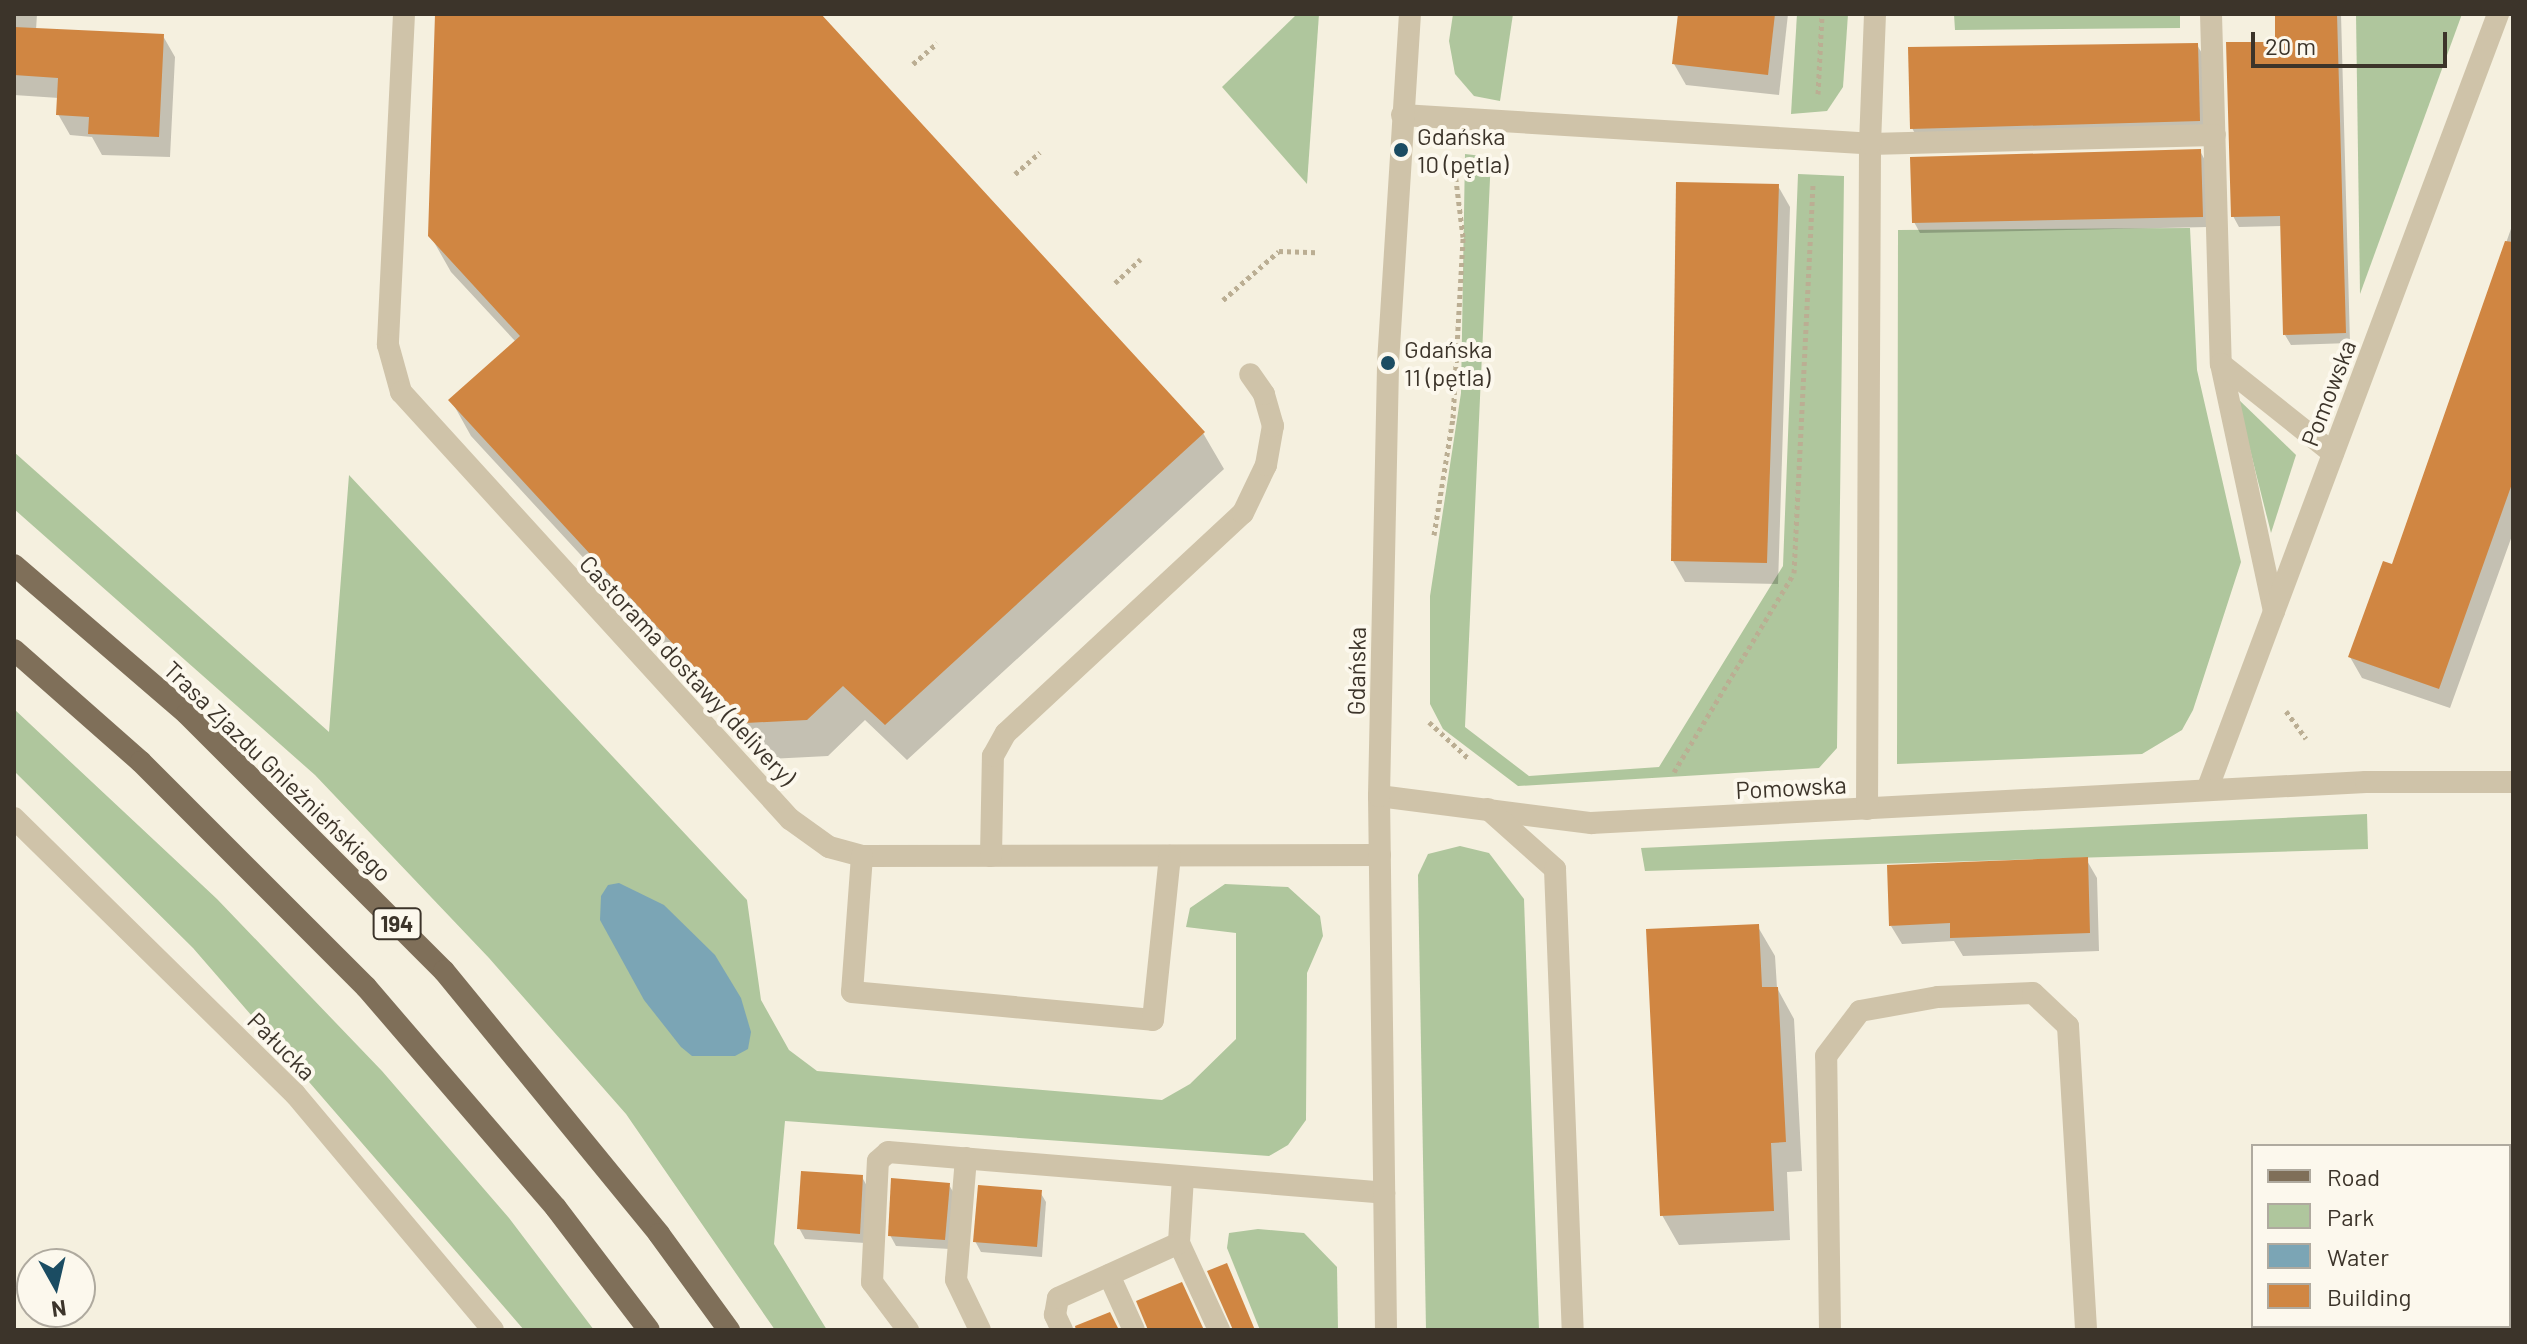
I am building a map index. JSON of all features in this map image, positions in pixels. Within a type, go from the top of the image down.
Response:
[{"type":"main road","name":"Trasa Zjazdu Gnieźnieńskiego","points":[[14,565],[187,714],[444,971],[659,1234],[729,1330]]},
{"type":"main road","name":"194","points":[[14,650],[164,784],[366,987],[547,1197],[649,1330]]},
{"type":"street","name":"Castorama dostawy (delivery)","points":[[404,14],[388,345],[401,392],[790,819],[829,847],[862,856],[1380,855]]},
{"type":"street","name":"Gdańska","points":[[1386,1330],[1379,796],[1388,363],[1410,14]]},
{"type":"street","points":[[1867,809],[1870,144],[1875,14]]},
{"type":"street","points":[[2211,14],[2221,364],[2274,611]]},
{"type":"street","name":"Pomowska","points":[[2207,790],[2498,14]]},
{"type":"street","points":[[1402,115],[1870,144],[2215,135]]},
{"type":"street","points":[[2221,364],[2333,453]]},
{"type":"street","points":[[991,856],[993,756],[1006,733],[1243,513],[1266,465],[1273,426],[1264,394],[1250,374]]},
{"type":"street","name":"Pomowska","points":[[1379,796],[1591,823],[2366,782],[2513,782]]},
{"type":"street","points":[[1488,809],[1555,869],[1573,1330]]},
{"type":"street","name":"Pałucka","points":[[14,818],[295,1094],[493,1330]]},
{"type":"street","points":[[862,856],[852,992],[1153,1020],[1170,856]]},
{"type":"street","points":[[1830,1330],[1826,1056],[1860,1011],[1938,997],[2033,993],[2068,1026],[2086,1330]]},
{"type":"street","points":[[908,1330],[872,1282],[878,1161],[888,1152],[1384,1193]]},
{"type":"street","points":[[966,1158],[956,1280],[980,1330]]},
{"type":"street","points":[[1183,1177],[1179,1243],[1219,1330]]},
{"type":"street","points":[[1062,1330],[1055,1315],[1058,1298],[1179,1243]]},
{"type":"street","points":[[1109,1275],[1134,1330]]},
{"type":"path","points":[[1644,820],[1794,573],[1822,14]]},
{"type":"path","points":[[913,64],[937,43]]},
{"type":"path","points":[[1015,174],[1040,152]]},
{"type":"path","points":[[1431,552],[1453,418],[1463,237],[1453,160],[1458,154]]},
{"type":"path","points":[[1223,300],[1279,251],[1316,252]]},
{"type":"path","points":[[1115,283],[1141,259]]},
{"type":"path","points":[[2239,704],[2287,713]]},
{"type":"path","points":[[2281,704],[2315,750]]},
{"type":"path","points":[[1424,714],[1436,735],[1470,760]]},
{"type":"green space","points":[[1297,14],[1319,14],[1307,184],[1222,87]]},
{"type":"green space","points":[[1453,14],[1513,14],[1500,101],[1474,96],[1455,74],[1449,41]]},
{"type":"green space","points":[[1797,14],[1848,14],[1843,87],[1827,111],[1791,114]]},
{"type":"green space","points":[[1954,14],[2180,14],[2180,28],[1955,30]]},
{"type":"green space","points":[[2356,14],[2462,14],[2360,294]]},
{"type":"green space","points":[[1465,154],[1491,157],[1465,727],[1529,776],[1659,767],[1783,566],[1798,174],[1844,176],[1837,748],[1819,768],[1518,786],[1443,729],[1430,704],[1430,596],[1461,393]]},
{"type":"green space","points":[[2190,228],[2197,370],[2241,562],[2193,710],[2182,730],[2142,754],[1897,764],[1898,230]]},
{"type":"green space","points":[[2237,398],[2296,455],[2271,533]]},
{"type":"green space","points":[[14,452],[329,732],[349,475],[747,900],[761,1000],[789,1050],[817,1071],[1162,1100],[1190,1084],[1236,1039],[1236,933],[1186,927],[1190,908],[1225,884],[1288,887],[1320,916],[1323,936],[1307,973],[1306,1120],[1288,1145],[1269,1156],[785,1121],[774,1244],[827,1330],[775,1330],[626,1114],[489,958],[315,775],[14,509]]},
{"type":"green space","points":[[14,709],[217,899],[382,1071],[509,1218],[594,1330],[524,1330],[193,948],[14,771]]},
{"type":"green space","points":[[2367,814],[2368,849],[1645,871],[1641,848]]},
{"type":"green space","points":[[1460,846],[1489,853],[1524,899],[1539,1330],[1426,1330],[1418,875],[1428,854]]},
{"type":"green space","points":[[1258,1229],[1304,1233],[1337,1267],[1338,1330],[1260,1330],[1227,1248],[1229,1233]]},
{"type":"water","points":[[619,883],[664,905],[715,955],[741,998],[751,1032],[748,1049],[735,1056],[692,1056],[681,1047],[644,1000],[600,920],[601,896],[608,885]]},
{"type":"building","points":[[435,14],[821,14],[1205,432],[885,725],[843,686],[807,720],[746,723],[448,400],[520,336],[428,236]]},
{"type":"building","points":[[1678,14],[1775,14],[1768,75],[1672,64]]},
{"type":"building","points":[[2275,14],[2337,14],[2346,333],[2283,335],[2280,216],[2231,217],[2226,42],[2275,42]]},
{"type":"building","points":[[14,27],[164,34],[159,137],[88,134],[89,117],[56,115],[58,78],[14,75]]},
{"type":"building","points":[[2198,43],[2200,121],[1910,129],[1908,47]]},
{"type":"building","points":[[2201,149],[2203,217],[1912,223],[1910,157]]},
{"type":"building","points":[[1676,182],[1779,184],[1767,563],[1671,561]]},
{"type":"building","points":[[2505,241],[2513,242],[2513,481],[2439,689],[2348,657],[2383,561],[2392,564]]},
{"type":"building","points":[[2088,857],[2090,933],[1950,938],[1950,923],[1889,926],[1887,865]]},
{"type":"building","points":[[1759,924],[1762,987],[1778,987],[1786,1142],[1771,1143],[1774,1211],[1660,1216],[1646,929]]},
{"type":"building","points":[[801,1171],[863,1175],[860,1234],[797,1229]]},
{"type":"building","points":[[891,1178],[950,1183],[945,1240],[888,1236]]},
{"type":"building","points":[[978,1185],[1042,1190],[1037,1247],[973,1242]]},
{"type":"building","points":[[1227,1263],[1255,1330],[1233,1330],[1207,1271]]},
{"type":"building","points":[[1182,1282],[1204,1330],[1148,1330],[1136,1301]]},
{"type":"building","points":[[1110,1312],[1119,1330],[1076,1330],[1075,1326]]},
{"type":"place","name":"Gdańska 10 (pętla)","points":[[1401,150]]},
{"type":"place","name":"Gdańska 11 (pętla)","points":[[1388,363]]}]
